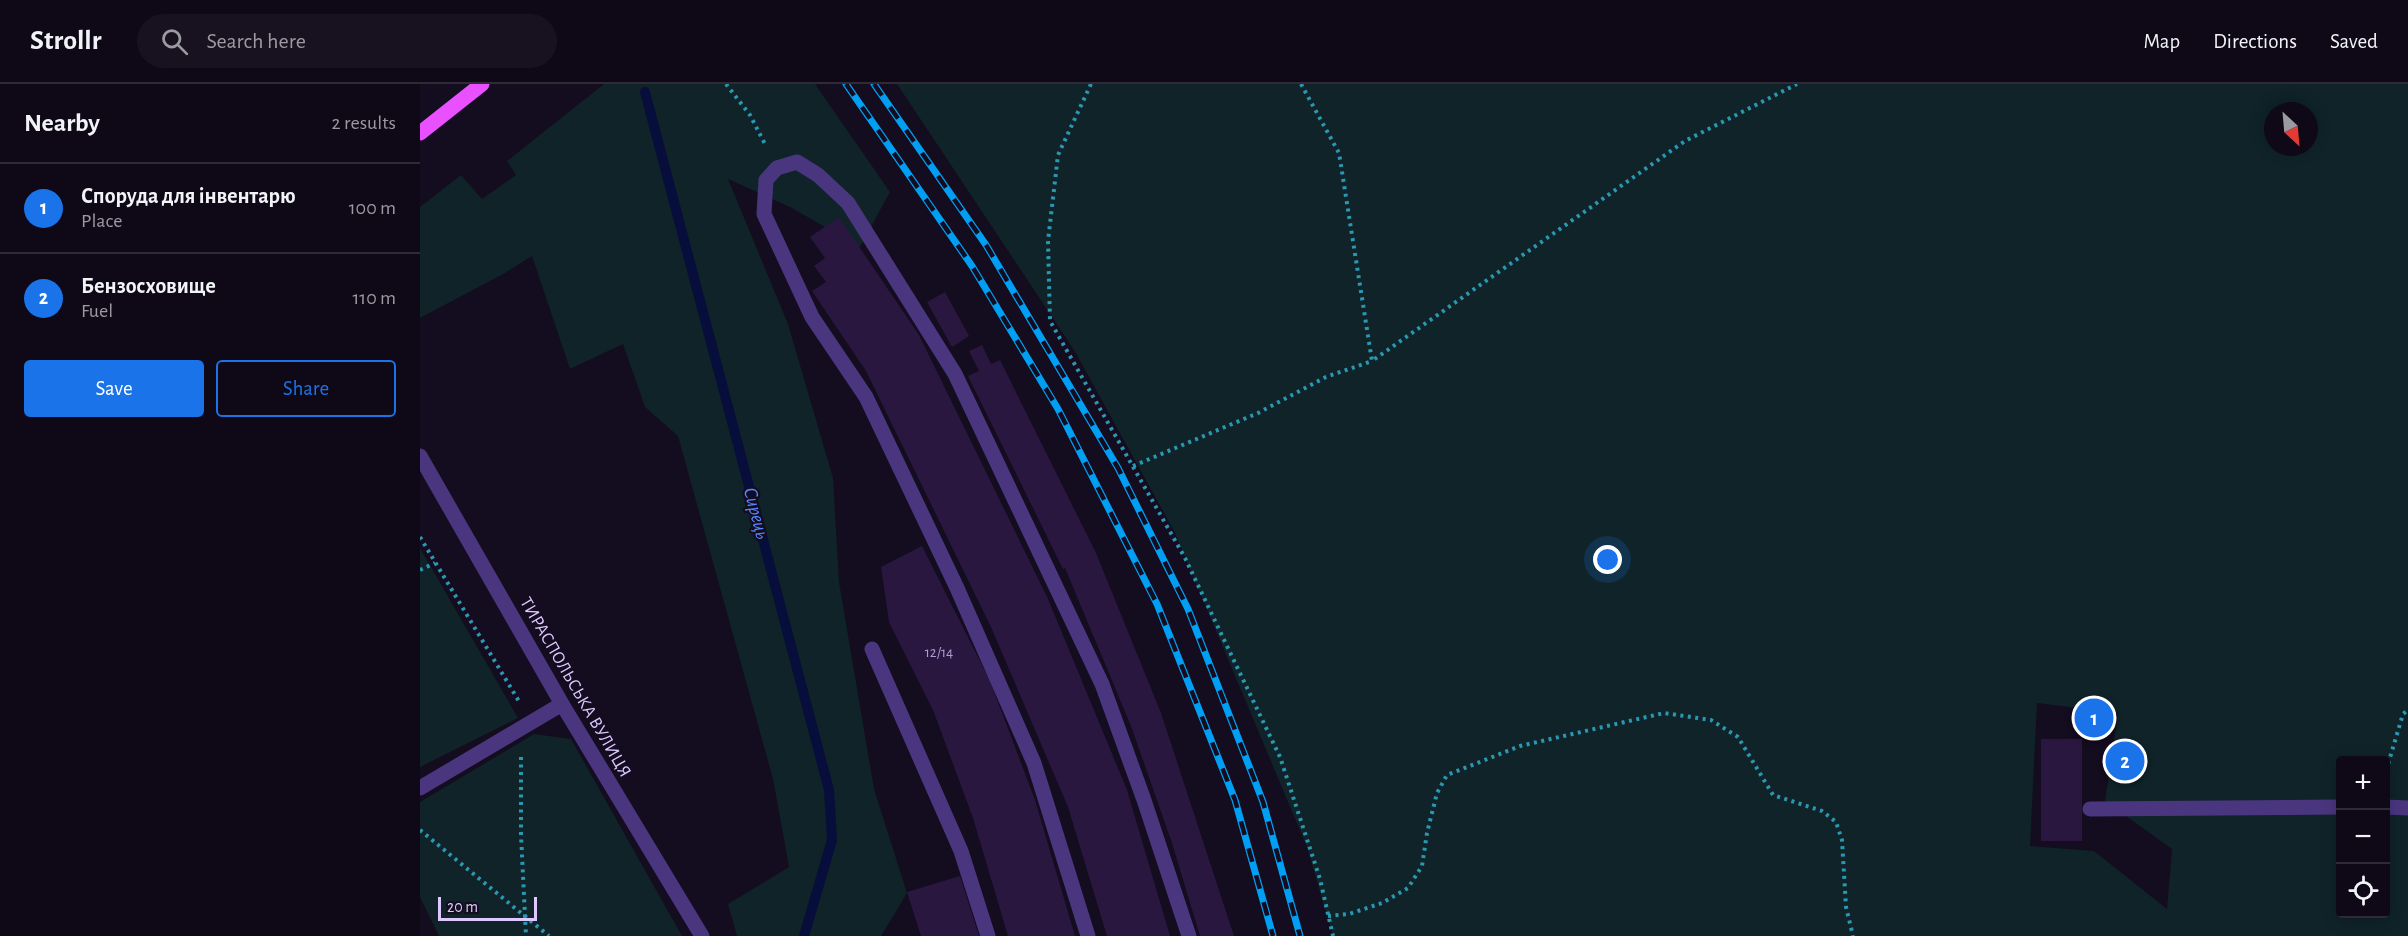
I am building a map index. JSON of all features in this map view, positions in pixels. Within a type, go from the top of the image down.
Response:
[{"type":"main road","points":[[420,133],[482,84]]},
{"type":"street","points":[[1088,936],[1034,763],[957,588],[866,397],[812,317],[764,214],[766,180],[777,168],[797,162],[818,176],[848,203],[955,374],[1102,684],[1144,800],[1189,936]]},
{"type":"street","name":"ТИРАСПОЛЬСЬКА ВУЛИЦЯ","points":[[420,456],[562,704],[702,936]]},
{"type":"street","points":[[872,649],[961,851],[988,936]]},
{"type":"street","points":[[420,788],[562,704]]},
{"type":"street","points":[[2090,809],[2336,807]]},
{"type":"street","points":[[2390,807],[2408,808]]},
{"type":"path","points":[[726,84],[750,115],[777,168]]},
{"type":"path","points":[[1091,84],[1058,155],[1047,241],[1050,321],[1185,558],[1280,757],[1320,879],[1333,936]]},
{"type":"path","points":[[1301,84],[1339,153],[1372,361]]},
{"type":"path","points":[[1133,466],[1258,413],[1326,377],[1372,361],[1685,141],[1797,84]]},
{"type":"path","points":[[420,537],[532,723],[534,734],[521,741],[521,835],[526,936]]},
{"type":"path","points":[[420,570],[435,563]]},
{"type":"path","points":[[2390,756],[2403,714],[2408,710]]},
{"type":"path","points":[[1328,916],[1349,914],[1382,903],[1408,888],[1422,866],[1437,793],[1447,776],[1520,746],[1664,713],[1711,720],[1738,737],[1773,795],[1822,811],[1836,822],[1842,840],[1846,907],[1853,936]]},
{"type":"path","points":[[420,830],[549,936]]},
{"type":"shaded area","points":[[604,84],[815,84],[890,192],[860,247],[790,207],[728,179],[788,324],[833,478],[839,582],[874,789],[907,893],[881,936],[737,936],[728,904],[789,867],[773,779],[678,436],[645,407],[623,344],[570,369],[532,256],[420,318],[420,207],[461,175],[482,199],[516,175],[507,161]]},
{"type":"shaded area","points":[[897,84],[2408,84],[2408,936],[1333,936],[1307,847],[1174,531],[1074,350]],"holes":[[[2037,703],[2118,713],[2105,801],[2172,849],[2167,909],[2094,851],[2030,846]]]},
{"type":"shaded area","points":[[420,548],[518,718],[420,767]]},
{"type":"shaded area","points":[[534,734],[571,739],[682,936],[439,936],[420,897],[420,802]]},
{"type":"building","points":[[839,217],[919,335],[1048,599],[1127,790],[1170,936],[1107,936],[1068,807],[991,627],[866,371],[812,291],[826,282],[814,266],[825,258],[810,237]]},
{"type":"building","points":[[945,292],[969,336],[952,347],[927,302]]},
{"type":"building","points":[[982,345],[991,364],[1000,360],[1096,553],[1161,713],[1234,936],[1200,936],[1172,843],[1131,726],[1065,568],[1063,569],[968,376],[979,371],[969,351]]},
{"type":"building","points":[[922,546],[990,681],[1035,800],[1075,936],[1008,936],[973,818],[933,710],[889,622],[881,567]]},
{"type":"building","points":[[2084,708],[2105,710],[2104,727],[2083,726]]},
{"type":"building","points":[[2041,739],[2082,739],[2082,841],[2041,841]]},
{"type":"building","points":[[960,876],[979,936],[921,936],[907,892]]},
{"type":"waterway","name":"Сирець","points":[[645,92],[829,790],[832,840],[804,936]]},
{"type":"railway","points":[[846,84],[972,266],[1058,409],[1157,604],[1235,800],[1273,936]]},
{"type":"railway","points":[[874,84],[986,245],[1118,468],[1188,609],[1263,802],[1300,936]]},
{"type":"place","name":"Споруда для інвентарю","points":[[2094,718]]},
{"type":"place","name":"Бензосховище","points":[[2125,761]]}]
